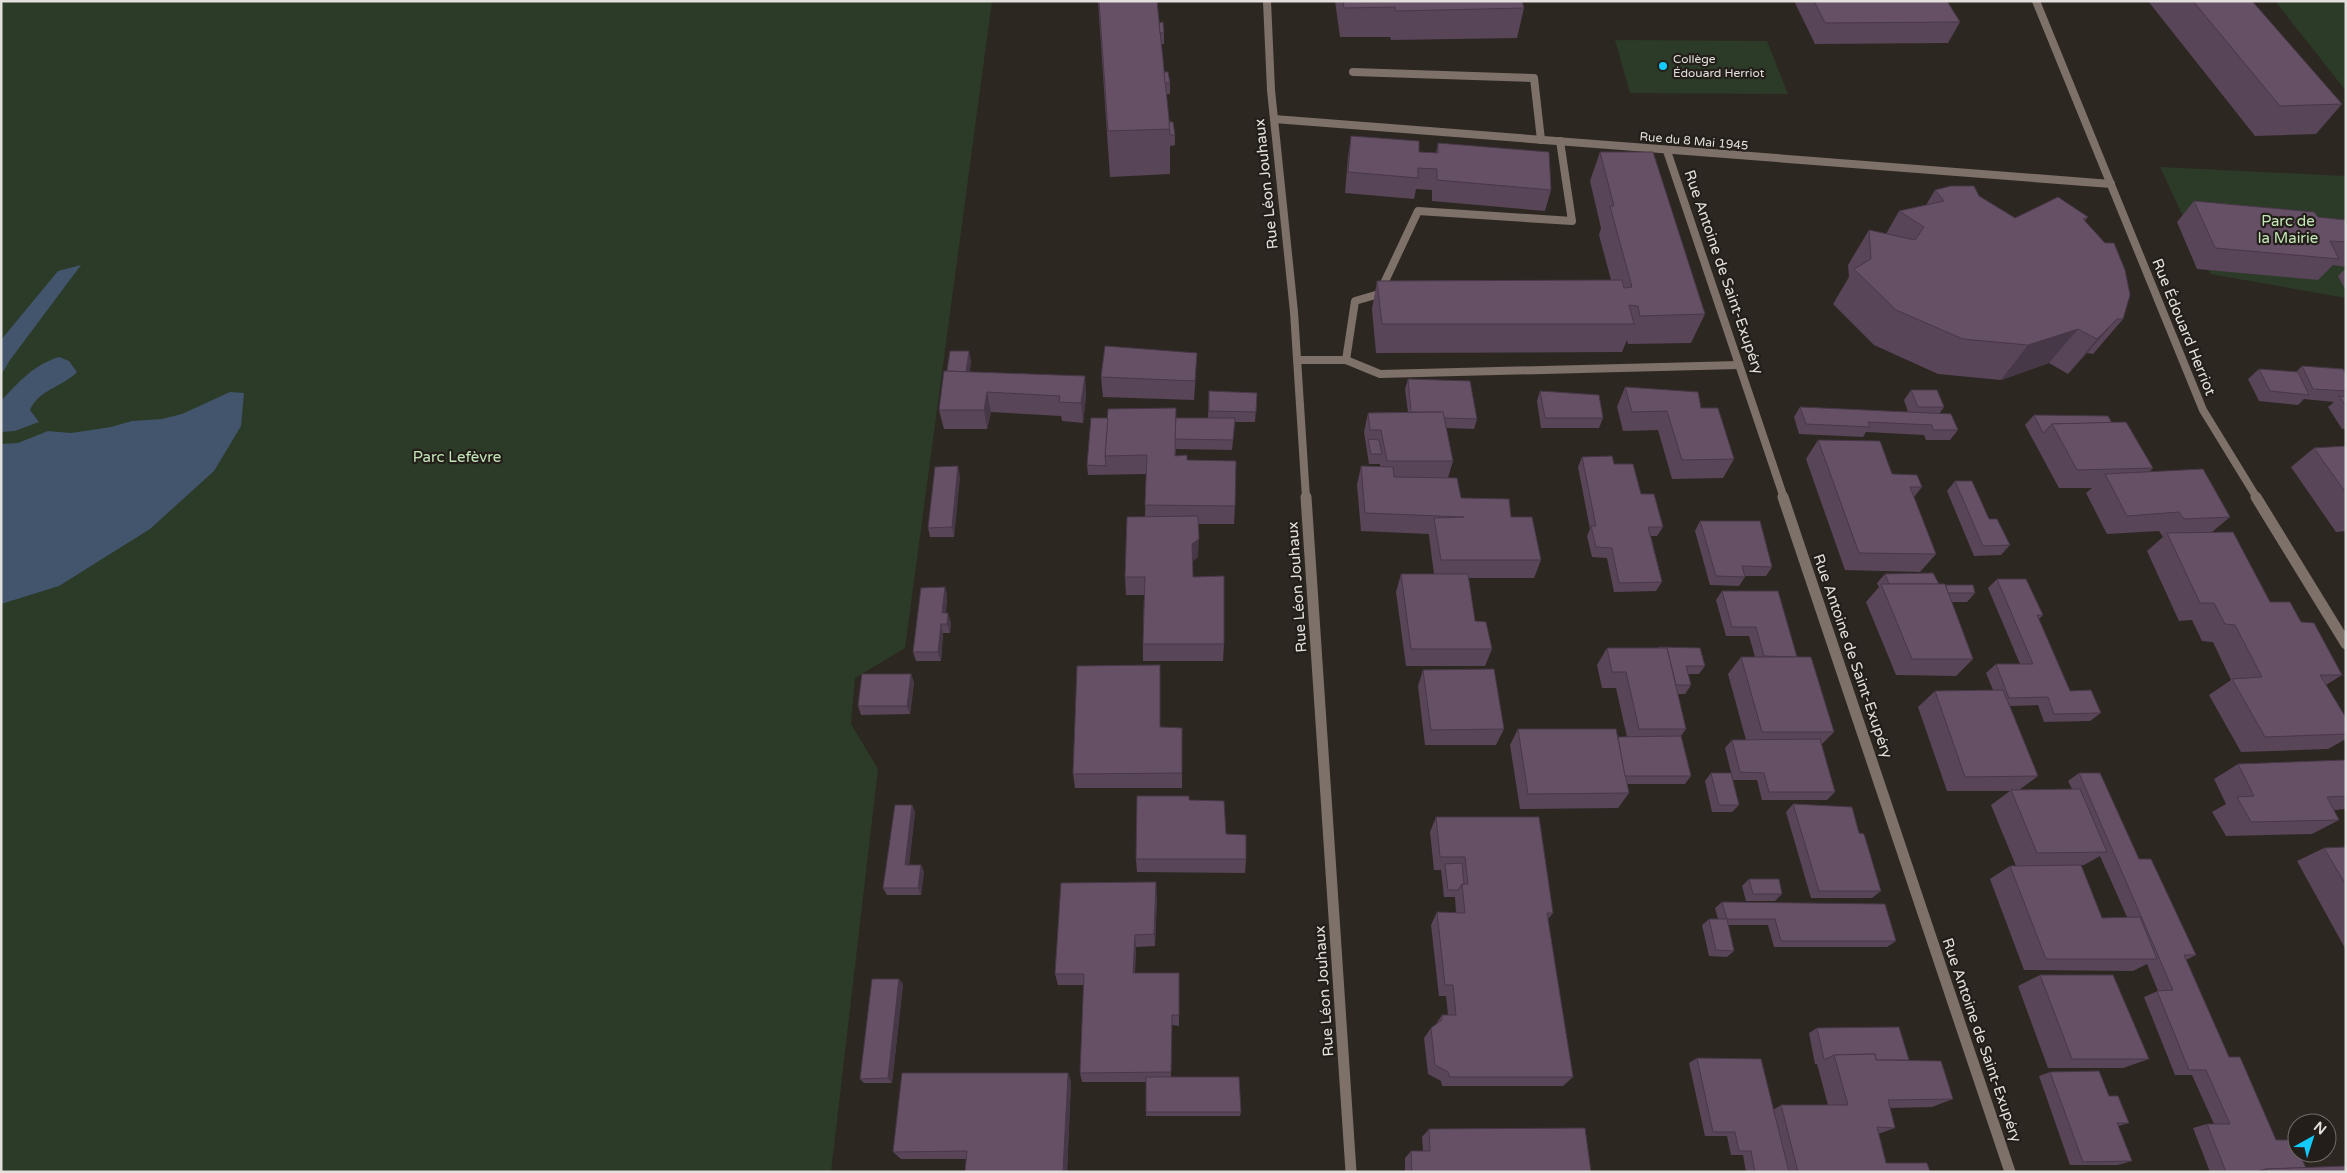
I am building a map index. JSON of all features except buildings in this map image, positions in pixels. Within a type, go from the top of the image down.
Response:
[{"type":"street","name":"Rue Léon Jouhaux","points":[[1267,1],[1274,119],[1294,312],[1351,1172]]},
{"type":"street","name":"Rue Édouard Herriot","points":[[2036,1],[2203,410],[2346,644]]},
{"type":"street","points":[[1353,72],[1534,78],[1541,140]]},
{"type":"street","name":"Rue du 8 Mai 1945","points":[[1274,119],[2111,184]]},
{"type":"street","points":[[1346,360],[1355,301],[1379,294],[1418,211],[1572,221],[1560,141]]},
{"type":"street","name":"Rue Antoine de Saint-Exupéry","points":[[1667,151],[2010,1172]]},
{"type":"street","points":[[1297,360],[1346,360],[1380,374],[1739,365]]},
{"type":"green space","name":"Parc Lefèvre","points":[[1,1],[992,1],[905,648],[855,678],[851,724],[878,769],[831,1172],[1,1172]]},
{"type":"green space","points":[[2275,1],[2346,1],[2346,91]]},
{"type":"green space","points":[[1615,40],[1767,41],[1788,94],[1630,93]]},
{"type":"green space","name":"Parc de la Mairie","points":[[2160,167],[2346,176],[2346,298],[2210,274]]},
{"type":"water","points":[[81,265],[10,360],[1,375],[1,340],[58,271]]},
{"type":"water","points":[[59,357],[69,361],[77,372],[39,397],[34,403],[30,410],[39,422],[15,431],[1,432],[1,401],[34,369]]},
{"type":"water","points":[[230,392],[244,393],[241,426],[214,471],[150,529],[59,586],[1,604],[1,444],[18,443],[48,431],[71,433],[111,427],[132,421],[162,419],[182,414]]},
{"type":"place","name":"Collège Édouard Herriot","points":[[1663,66]]}]
